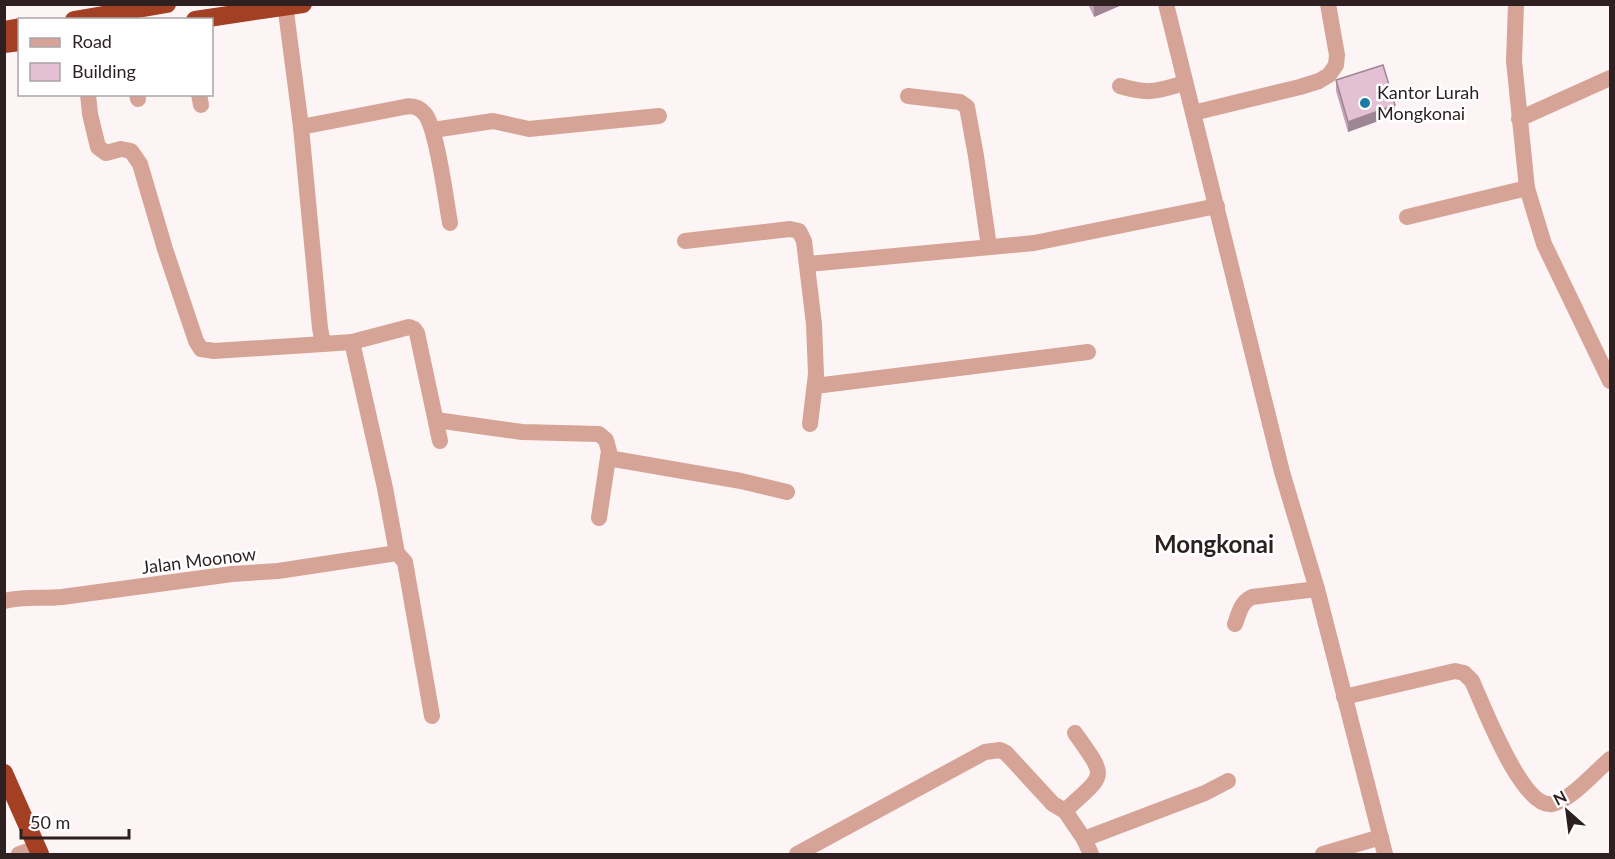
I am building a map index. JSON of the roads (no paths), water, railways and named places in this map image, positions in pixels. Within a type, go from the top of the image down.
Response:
[{"type":"highway","points":[[83,18],[130,7],[167,4]]},
{"type":"highway","points":[[208,18],[291,5]]},
{"type":"highway","points":[[4,773],[39,851]]},
{"type":"street","points":[[1166,4],[1282,472],[1317,589],[1385,855]]},
{"type":"street","points":[[1193,113],[1300,87],[1329,75],[1336,65],[1338,55],[1328,4]]},
{"type":"street","points":[[1516,4],[1514,61],[1527,188],[1544,244],[1611,381]]},
{"type":"street","points":[[291,5],[323,344]]},
{"type":"street","points":[[1519,119],[1611,78]]},
{"type":"street","points":[[1120,86],[1140,92],[1150,92],[1185,83]]},
{"type":"street","points":[[88,96],[98,147],[106,153],[131,151],[140,164],[165,249],[196,341],[201,349],[214,351],[352,342],[409,327],[417,333],[440,441]]},
{"type":"street","points":[[908,96],[960,102],[967,107],[989,247]]},
{"type":"street","points":[[301,127],[410,106],[418,108],[426,115],[433,130],[450,223]]},
{"type":"street","points":[[433,130],[493,122],[529,129],[659,116]]},
{"type":"street","points":[[1407,217],[1527,188]]},
{"type":"street","points":[[808,264],[1034,243],[1217,206]]},
{"type":"street","points":[[685,241],[790,229],[799,231],[804,242],[808,264],[814,324],[815,386],[810,424]]},
{"type":"street","points":[[352,342],[385,488],[397,553],[405,562],[432,716]]},
{"type":"street","points":[[815,386],[1088,352]]},
{"type":"street","points":[[436,420],[522,432],[599,434],[606,440],[609,451],[599,519]]},
{"type":"street","points":[[608,458],[741,481],[787,492]]},
{"type":"street","name":"Jalan Moonow","points":[[4,601],[18,597],[54,598],[232,574],[278,572],[397,553]]},
{"type":"street","points":[[1236,624],[1245,600],[1252,597],[1317,589]]},
{"type":"street","points":[[1344,697],[1455,671],[1464,673],[1472,681],[1516,776],[1531,795],[1541,803],[1550,805],[1566,798],[1611,759]]},
{"type":"street","points":[[1065,811],[1096,781],[1100,774],[1097,765],[1075,733]]},
{"type":"street","points":[[797,855],[985,752],[993,750],[1006,753],[1053,804],[1065,811],[1086,849],[1228,781]]},
{"type":"street","points":[[1323,855],[1381,837]]},
{"type":"street","points":[[19,855],[39,851]]},
{"type":"place","name":"Kantor Lurah Mongkonai","points":[[1365,103]]},
{"type":"district","name":"Mongkonai","points":[[1214,545]]}]
